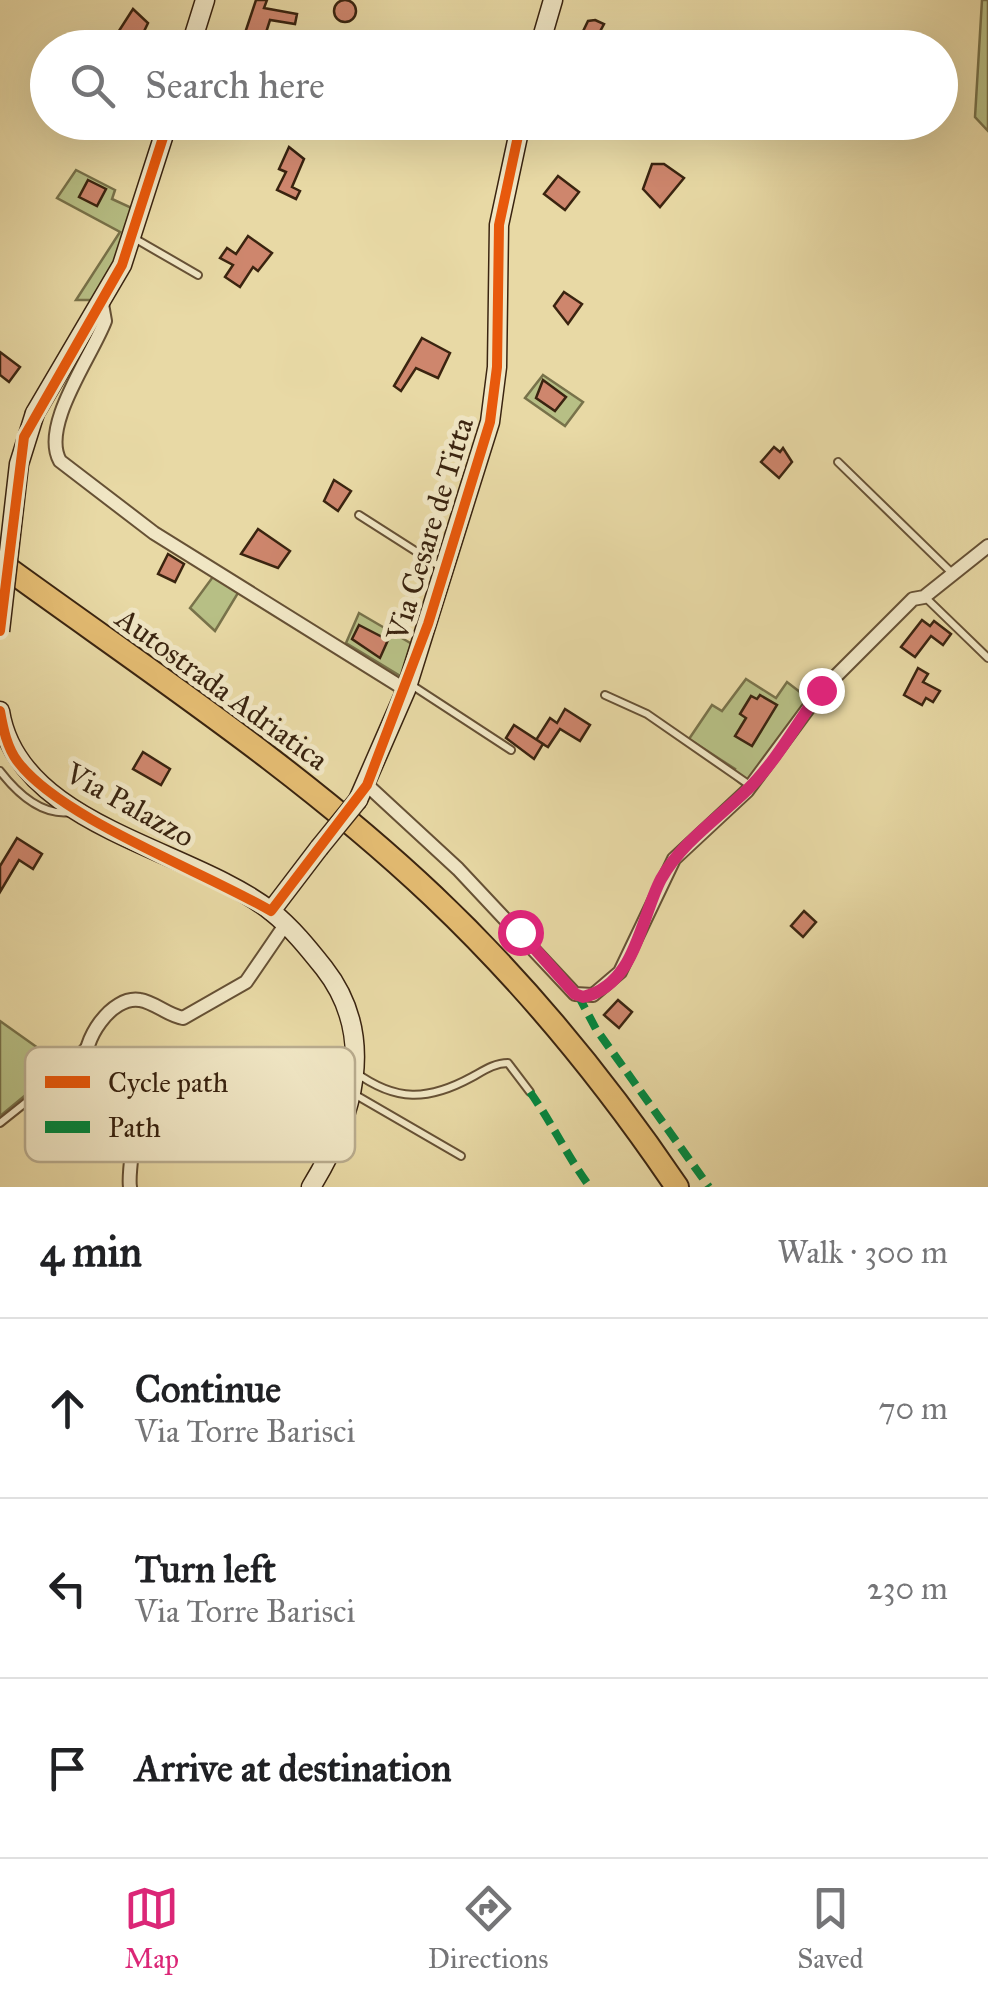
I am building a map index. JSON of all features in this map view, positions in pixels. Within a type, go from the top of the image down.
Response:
[{"type":"highway","name":"Autostrada Adriatica","points":[[0,563],[321,799],[434,897],[560,1030],[677,1187]]},
{"type":"highway","name":"Autostrada Adriatica","points":[[0,582],[278,784],[412,897],[531,1020],[659,1187]]},
{"type":"street","points":[[195,30],[204,0]]},
{"type":"street","points":[[545,30],[554,0]]},
{"type":"street","points":[[0,631],[18,464],[35,412],[102,304],[133,238],[163,140]]},
{"type":"street","name":"Via Cesare de Titta","points":[[278,918],[318,848],[362,793],[407,687],[490,422],[498,367],[499,225],[518,140]]},
{"type":"street","points":[[102,304],[105,322],[57,424],[54,451],[60,461],[154,533],[407,687]]},
{"type":"street","points":[[362,793],[458,869],[575,994],[583,997],[602,989],[620,972],[674,860],[751,786],[848,661],[913,599],[924,597],[988,546]]},
{"type":"street","name":"Via Palazzo","points":[[0,711],[18,762],[78,811],[278,918],[339,987],[353,1026],[354,1047]]},
{"type":"street","points":[[87,1047],[112,1009],[126,1000],[141,1000],[183,1018],[246,982],[278,918]]},
{"type":"street","name":"Via Palazzo","points":[[311,1187],[325,1162]]},
{"type":"lane","points":[[133,238],[198,274]]},
{"type":"lane","points":[[838,462],[952,573]]},
{"type":"lane","points":[[359,515],[444,569]]},
{"type":"lane","points":[[924,597],[988,658]]},
{"type":"lane","points":[[407,687],[512,750]]},
{"type":"lane","points":[[605,694],[647,714],[751,786]]},
{"type":"lane","points":[[0,771],[37,805],[57,814],[78,811]]},
{"type":"lane","points":[[84,1047],[87,1044]]},
{"type":"lane","points":[[355,1072],[376,1087],[408,1097],[451,1088],[494,1065],[508,1063],[530,1092]]},
{"type":"lane","points":[[355,1094],[461,1156]]},
{"type":"lane","points":[[0,1122],[25,1102]]},
{"type":"green space","points":[[982,0],[988,0],[988,131],[975,117]]},
{"type":"green space","points":[[76,170],[115,190],[112,199],[134,209],[134,218],[98,300],[76,300],[120,232],[57,198]]},
{"type":"green space","points":[[543,375],[583,402],[565,426],[525,398]]},
{"type":"green space","points":[[215,574],[241,588],[215,631],[190,608]]},
{"type":"green space","points":[[359,613],[412,644],[402,677],[346,643]]},
{"type":"green space","points":[[746,679],[776,698],[787,682],[809,699],[746,788],[731,776],[735,769],[689,739],[712,705],[722,711]]},
{"type":"green space","points":[[0,1021],[37,1047],[25,1047],[25,1095],[0,1116]]},
{"type":"building","points":[[256,0],[267,0],[264,8],[297,14],[295,24],[270,20],[267,30],[246,30]]},
{"type":"building","points":[[345,0],[353,3],[353,19],[345,22],[337,19],[334,11],[337,3]]},
{"type":"building","points":[[133,9],[148,23],[145,30],[120,30]]},
{"type":"building","points":[[588,21],[604,24],[601,30],[584,30]]},
{"type":"building","points":[[289,147],[304,159],[292,187],[300,191],[296,199],[277,190],[286,172],[279,169]]},
{"type":"building","points":[[652,164],[664,164],[684,178],[660,207],[643,189]]},
{"type":"building","points":[[558,176],[579,192],[565,210],[544,194]]},
{"type":"building","points":[[88,180],[106,189],[97,206],[79,197]]},
{"type":"building","points":[[248,236],[272,253],[258,271],[253,267],[240,287],[225,277],[233,265],[220,258],[227,248],[236,254]]},
{"type":"building","points":[[564,292],[582,304],[568,324],[554,306]]},
{"type":"building","points":[[422,338],[450,353],[438,378],[416,368],[401,391],[394,386]]},
{"type":"building","points":[[0,352],[20,367],[9,382],[0,375]]},
{"type":"building","points":[[543,380],[566,397],[555,411],[536,398]]},
{"type":"building","points":[[774,447],[780,452],[783,448],[792,462],[779,478],[761,462]]},
{"type":"building","points":[[334,480],[351,491],[338,511],[324,501]]},
{"type":"building","points":[[258,529],[290,551],[278,568],[241,554]]},
{"type":"building","points":[[168,554],[184,564],[175,582],[158,574]]},
{"type":"building","points":[[922,620],[930,626],[934,621],[951,634],[943,645],[931,636],[915,657],[901,647]]},
{"type":"building","points":[[359,625],[388,640],[380,658],[352,639]]},
{"type":"building","points":[[918,668],[928,674],[923,682],[940,691],[933,702],[926,698],[922,705],[904,695]]},
{"type":"building","points":[[760,695],[777,705],[752,746],[735,736],[746,718],[740,714],[751,696],[757,699]]},
{"type":"building","points":[[565,709],[590,725],[580,741],[560,729],[548,747],[536,740],[550,718],[557,723]]},
{"type":"building","points":[[514,725],[543,744],[534,759],[506,738]]},
{"type":"building","points":[[143,752],[170,769],[161,785],[133,769]]},
{"type":"building","points":[[17,838],[42,854],[33,869],[19,860],[0,892],[0,866]]},
{"type":"building","points":[[804,911],[816,922],[803,937],[791,926]]},
{"type":"building","points":[[618,1000],[632,1012],[619,1028],[604,1015]]},
{"type":"marked path","points":[[578,995],[596,1029],[709,1187]]},
{"type":"marked path","points":[[530,1092],[590,1187]]},
{"type":"cycle path","points":[[0,631],[24,437],[122,265],[162,140]]},
{"type":"cycle path","points":[[0,711],[8,744],[18,762],[66,804],[271,911],[367,785],[428,624],[490,422],[497,367],[499,225],[517,140]]},
{"type":"route","points":[[520,932],[575,994],[583,997],[602,989],[620,972],[636,944],[660,881],[674,860],[764,771],[821,690]]}]
